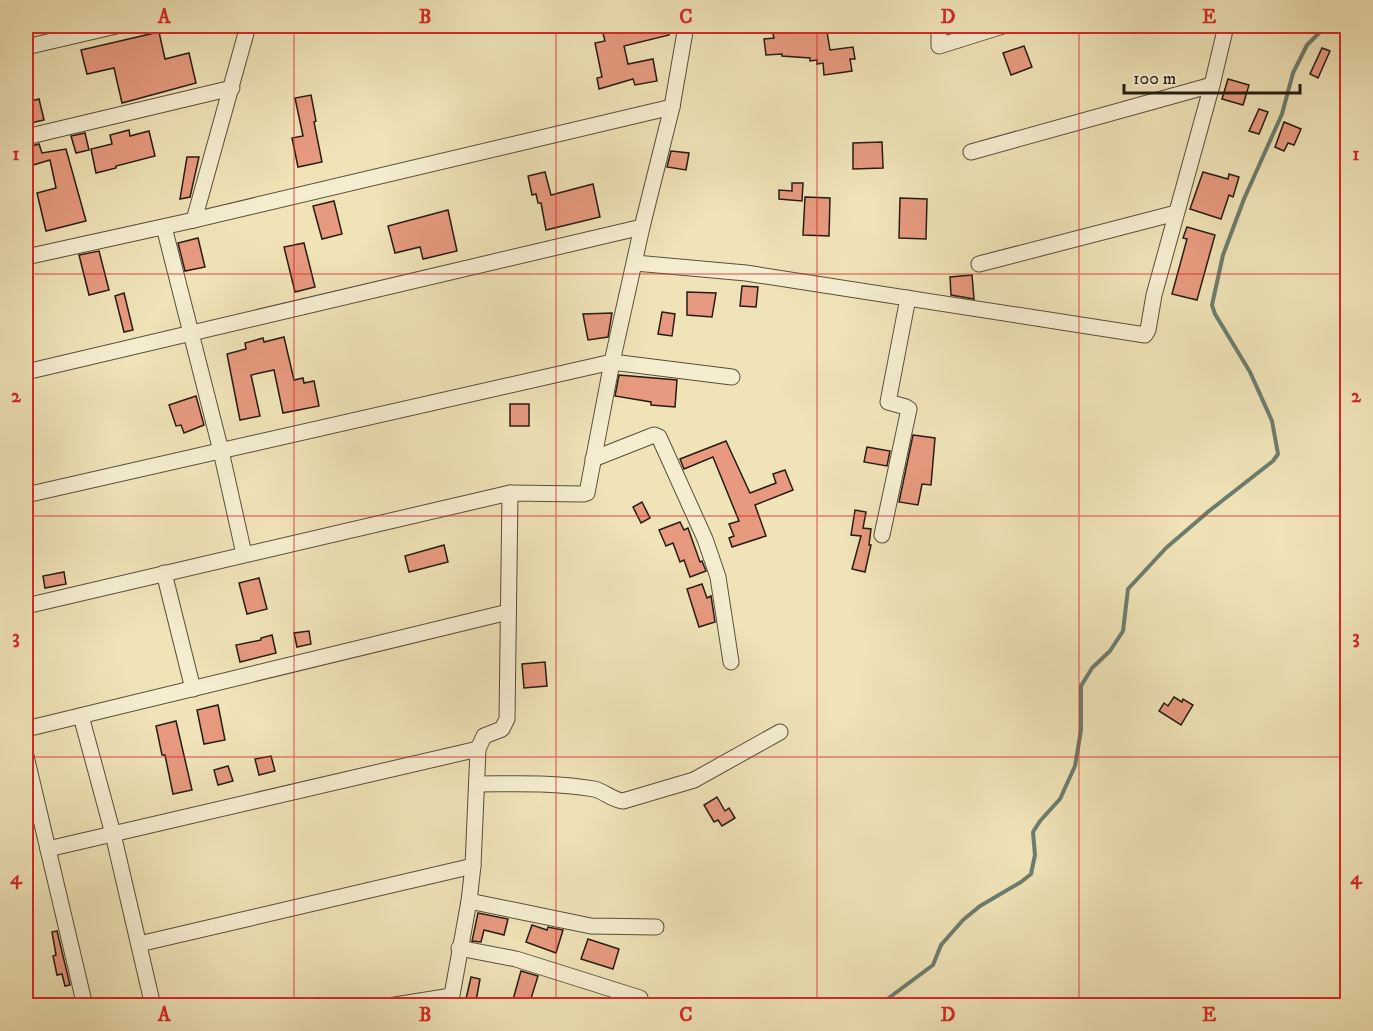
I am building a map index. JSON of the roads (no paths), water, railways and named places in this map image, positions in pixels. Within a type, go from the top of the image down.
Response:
[{"type":"street","points":[[26,47],[116,26]]},
{"type":"street","points":[[194,220],[248,26]]},
{"type":"street","points":[[26,606],[510,493],[586,494],[642,227],[672,107],[686,26]]},
{"type":"street","points":[[939,26],[939,46],[1003,26]]},
{"type":"street","points":[[635,263],[746,273],[1145,335],[1226,26]]},
{"type":"street","points":[[971,152],[1212,84]]},
{"type":"street","points":[[26,136],[232,88]]},
{"type":"street","points":[[26,257],[164,227],[672,107]]},
{"type":"street","points":[[979,264],[1176,213]]},
{"type":"street","points":[[164,227],[221,451],[244,554]]},
{"type":"street","points":[[26,372],[642,227]]},
{"type":"street","points":[[882,535],[909,409],[888,402],[908,298]]},
{"type":"street","points":[[26,495],[612,362],[732,377]]},
{"type":"street","points":[[593,459],[654,435],[659,437],[705,539],[718,577],[731,662]]},
{"type":"street","points":[[389,1005],[451,1001],[473,866],[478,749],[484,736],[502,729],[507,719],[510,493]]},
{"type":"street","points":[[164,573],[193,688]]},
{"type":"street","points":[[26,729],[508,612]]},
{"type":"street","points":[[81,716],[113,834],[153,1005]]},
{"type":"street","points":[[477,784],[543,783],[597,789],[617,801],[623,801],[694,780],[780,732]]},
{"type":"street","points":[[48,849],[478,749]]},
{"type":"street","points":[[26,756],[31,802],[48,849],[85,1005]]},
{"type":"street","points":[[139,944],[473,866]]},
{"type":"street","points":[[469,901],[591,926],[656,927]]},
{"type":"street","points":[[459,948],[516,959],[640,998]]},
{"type":"waterway","points":[[878,1006],[933,965],[941,945],[963,920],[980,906],[1031,874],[1035,855],[1033,832],[1060,799],[1075,766],[1081,730],[1081,686],[1092,668],[1110,651],[1123,631],[1128,589],[1166,548],[1273,461],[1278,454],[1272,421],[1250,372],[1215,314],[1212,305],[1223,255],[1244,199],[1282,114],[1293,73],[1307,45],[1326,26]]}]
